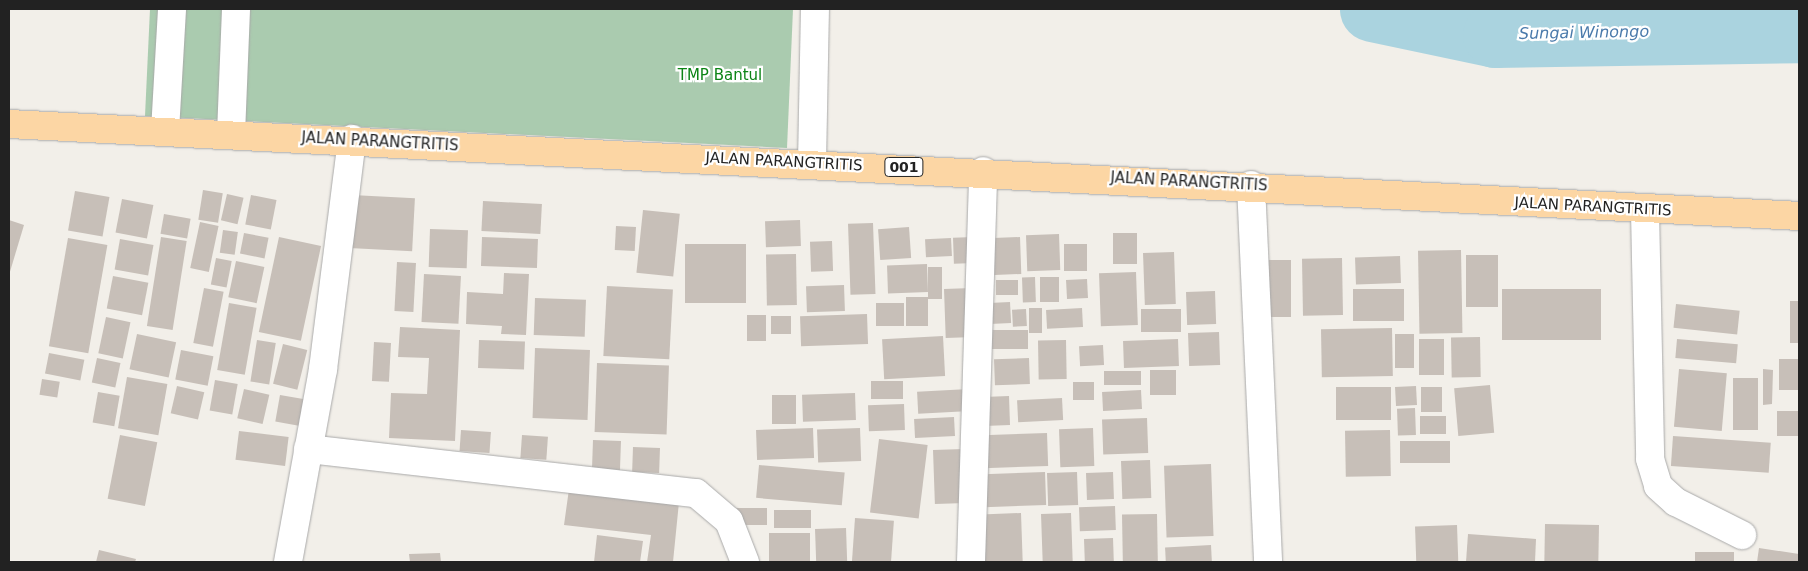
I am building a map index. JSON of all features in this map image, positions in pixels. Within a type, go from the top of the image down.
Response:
[{"type":"main road","name":"JALAN PARANGTRITIS","points":[[9,124],[352,139],[1251,186],[1645,211],[1799,216]]},
{"type":"street","points":[[165,131],[172,9]]},
{"type":"street","points":[[231,134],[236,9]]},
{"type":"street","points":[[812,163],[815,9]]},
{"type":"street","points":[[288,562],[308,450],[352,139]]},
{"type":"street","points":[[970,562],[983,172]]},
{"type":"street","points":[[1251,186],[1268,562]]},
{"type":"street","points":[[1645,211],[1650,460],[1658,486],[1676,502],[1742,535]]},
{"type":"street","points":[[308,450],[696,493],[729,521],[745,562]]},
{"type":"green space","name":"TMP Bantul","points":[[150,9],[793,9],[787,148],[145,116]]},
{"type":"building","points":[[203,190],[223,193],[218,223],[198,220]]},
{"type":"building","points":[[75,191],[109,197],[103,236],[68,230]]},
{"type":"building","points":[[227,194],[244,198],[237,224],[221,220]]},
{"type":"building","points":[[251,195],[277,200],[271,229],[245,224]]},
{"type":"building","points":[[352,195],[415,198],[412,251],[349,248]]},
{"type":"building","points":[[122,199],[153,205],[147,238],[116,232]]},
{"type":"building","points":[[483,201],[542,204],[540,234],[481,231]]},
{"type":"building","points":[[643,210],[680,214],[673,277],[636,273]]},
{"type":"building","points":[[164,214],[191,219],[187,238],[161,234]]},
{"type":"building","points":[[9,220],[24,225],[9,275]]},
{"type":"building","points":[[800,220],[801,246],[766,247],[765,221]]},
{"type":"building","points":[[200,222],[219,226],[209,272],[190,268]]},
{"type":"building","points":[[873,223],[875,294],[850,295],[848,224]]},
{"type":"building","points":[[616,226],[636,227],[635,251],[615,250]]},
{"type":"building","points":[[909,227],[911,258],[880,260],[878,229]]},
{"type":"building","points":[[430,229],[468,230],[467,268],[429,267]]},
{"type":"building","points":[[223,230],[238,232],[235,255],[220,253]]},
{"type":"building","points":[[244,233],[269,238],[265,258],[240,254]]},
{"type":"building","points":[[1113,233],[1137,233],[1137,264],[1113,264]]},
{"type":"building","points":[[1059,234],[1060,270],[1027,271],[1026,235]]},
{"type":"building","points":[[161,237],[187,241],[173,330],[147,326]]},
{"type":"building","points":[[279,237],[321,246],[301,341],[259,332]]},
{"type":"building","points":[[482,237],[538,239],[537,268],[481,266]]},
{"type":"building","points":[[974,237],[975,263],[954,264],[953,238]]},
{"type":"building","points":[[1020,237],[1021,274],[994,275],[993,238]]},
{"type":"building","points":[[68,238],[107,245],[88,353],[49,346]]},
{"type":"building","points":[[951,238],[952,256],[926,257],[925,239]]},
{"type":"building","points":[[120,239],[153,245],[148,275],[115,270]]},
{"type":"building","points":[[832,241],[833,271],[811,272],[810,242]]},
{"type":"building","points":[[685,244],[746,244],[746,303],[685,303]]},
{"type":"building","points":[[1064,244],[1087,244],[1087,271],[1064,271]]},
{"type":"building","points":[[1461,250],[1462,333],[1419,334],[1418,251]]},
{"type":"building","points":[[1174,252],[1176,304],[1145,305],[1143,253]]},
{"type":"building","points":[[796,254],[797,305],[767,306],[766,255]]},
{"type":"building","points":[[1466,255],[1498,255],[1498,307],[1466,307]]},
{"type":"building","points":[[1400,256],[1401,283],[1356,285],[1355,258]]},
{"type":"building","points":[[216,258],[232,261],[227,288],[211,285]]},
{"type":"building","points":[[1342,258],[1343,315],[1303,316],[1302,259]]},
{"type":"building","points":[[1263,260],[1291,260],[1291,317],[1263,317]]},
{"type":"building","points":[[236,261],[264,267],[257,303],[228,297]]},
{"type":"building","points":[[397,262],[416,263],[413,312],[394,311]]},
{"type":"building","points":[[927,264],[928,292],[888,293],[887,265]]},
{"type":"building","points":[[928,267],[942,267],[942,299],[928,299]]},
{"type":"building","points":[[1136,272],[1138,325],[1101,326],[1099,273]]},
{"type":"building","points":[[504,273],[529,274],[526,335],[501,334],[502,326],[466,324],[467,292],[503,294]]},
{"type":"building","points":[[424,274],[461,276],[458,324],[421,322]]},
{"type":"building","points":[[113,276],[148,283],[142,315],[107,308]]},
{"type":"building","points":[[1022,277],[1035,277],[1036,302],[1023,302]]},
{"type":"building","points":[[1040,277],[1059,277],[1059,302],[1040,302]]},
{"type":"building","points":[[1087,279],[1088,298],[1067,299],[1066,280]]},
{"type":"building","points":[[996,280],[1018,280],[1018,295],[996,295]]},
{"type":"building","points":[[844,285],[845,311],[807,312],[806,286]]},
{"type":"building","points":[[607,286],[673,289],[669,359],[603,356]]},
{"type":"building","points":[[204,288],[224,292],[213,347],[193,343]]},
{"type":"building","points":[[972,288],[974,337],[946,338],[944,289]]},
{"type":"building","points":[[1353,289],[1404,289],[1404,321],[1353,321]]},
{"type":"building","points":[[1502,289],[1601,289],[1601,340],[1502,340]]},
{"type":"building","points":[[1215,291],[1216,324],[1187,325],[1186,292]]},
{"type":"building","points":[[906,297],[928,297],[928,326],[906,326]]},
{"type":"building","points":[[535,298],[586,300],[585,337],[534,335]]},
{"type":"building","points":[[1790,301],[1799,301],[1799,343],[1790,343]]},
{"type":"building","points":[[1010,302],[1011,323],[990,324],[989,303]]},
{"type":"building","points":[[229,303],[257,308],[245,375],[217,370]]},
{"type":"building","points":[[876,303],[904,303],[904,326],[876,326]]},
{"type":"building","points":[[1676,304],[1740,311],[1737,335],[1673,328]]},
{"type":"building","points":[[1029,308],[1042,308],[1042,333],[1029,333]]},
{"type":"building","points":[[1082,308],[1083,327],[1047,329],[1046,310]]},
{"type":"building","points":[[1026,309],[1027,326],[1013,327],[1012,310]]},
{"type":"building","points":[[1141,309],[1181,309],[1181,332],[1141,332]]},
{"type":"building","points":[[867,314],[868,344],[801,346],[800,316]]},
{"type":"building","points":[[747,315],[766,315],[766,341],[747,341]]},
{"type":"building","points":[[771,316],[791,316],[791,334],[771,334]]},
{"type":"building","points":[[106,317],[130,322],[123,358],[98,353]]},
{"type":"building","points":[[400,327],[460,330],[455,441],[389,438],[391,393],[427,394],[429,358],[398,357]]},
{"type":"building","points":[[1392,328],[1393,376],[1322,377],[1321,329]]},
{"type":"building","points":[[987,330],[1028,330],[1028,349],[987,349]]},
{"type":"building","points":[[1219,332],[1220,365],[1189,366],[1188,333]]},
{"type":"building","points":[[137,334],[176,342],[169,378],[130,369]]},
{"type":"building","points":[[1395,334],[1414,334],[1414,368],[1395,368]]},
{"type":"building","points":[[943,336],[945,376],[884,379],[882,339]]},
{"type":"building","points":[[1480,337],[1481,377],[1452,378],[1451,338]]},
{"type":"building","points":[[1178,339],[1179,366],[1124,368],[1123,341]]},
{"type":"building","points":[[1419,339],[1444,339],[1444,375],[1419,375]]},
{"type":"building","points":[[1677,339],[1738,344],[1736,363],[1675,358]]},
{"type":"building","points":[[257,340],[276,343],[269,384],[250,381]]},
{"type":"building","points":[[479,340],[525,342],[524,370],[478,368]]},
{"type":"building","points":[[1038,340],[1066,340],[1067,379],[1039,379]]},
{"type":"building","points":[[374,342],[391,343],[389,382],[372,381]]},
{"type":"building","points":[[283,344],[307,350],[297,390],[273,384]]},
{"type":"building","points":[[1103,345],[1104,365],[1080,366],[1079,346]]},
{"type":"building","points":[[535,348],[590,350],[588,420],[533,418]]},
{"type":"building","points":[[181,350],[213,356],[208,386],[175,379]]},
{"type":"building","points":[[49,353],[84,360],[80,380],[45,374]]},
{"type":"building","points":[[97,358],[120,363],[115,387],[92,382]]},
{"type":"building","points":[[1029,358],[1030,384],[995,385],[994,359]]},
{"type":"building","points":[[1779,359],[1799,359],[1799,390],[1779,390]]},
{"type":"building","points":[[597,363],[669,366],[667,434],[595,432]]},
{"type":"building","points":[[1679,369],[1727,373],[1722,431],[1674,427]]},
{"type":"building","points":[[1763,369],[1773,370],[1772,404],[1763,405]]},
{"type":"building","points":[[1150,370],[1176,370],[1176,395],[1150,395]]},
{"type":"building","points":[[1104,371],[1141,371],[1141,385],[1104,385]]},
{"type":"building","points":[[127,377],[167,384],[158,435],[118,428]]},
{"type":"building","points":[[1733,378],[1758,378],[1758,430],[1733,430]]},
{"type":"building","points":[[42,379],[60,382],[57,398],[39,395]]},
{"type":"building","points":[[215,380],[238,384],[232,415],[210,411]]},
{"type":"building","points":[[871,381],[903,381],[903,399],[871,399]]},
{"type":"building","points":[[1073,382],[1094,382],[1094,400],[1073,400]]},
{"type":"building","points":[[1490,385],[1494,433],[1458,436],[1454,388]]},
{"type":"building","points":[[177,386],[204,392],[198,420],[171,413]]},
{"type":"building","points":[[1416,386],[1417,405],[1396,406],[1395,387]]},
{"type":"building","points":[[1336,387],[1391,387],[1391,420],[1336,420]]},
{"type":"building","points":[[1421,387],[1442,387],[1442,412],[1421,412]]},
{"type":"building","points":[[244,389],[269,395],[263,424],[237,418]]},
{"type":"building","points":[[969,389],[970,411],[918,414],[917,392]]},
{"type":"building","points":[[1141,390],[1142,409],[1103,411],[1102,392]]},
{"type":"building","points":[[98,392],[120,396],[114,426],[93,423]]},
{"type":"building","points":[[855,393],[856,420],[803,422],[802,395]]},
{"type":"building","points":[[280,395],[308,400],[303,426],[275,422]]},
{"type":"building","points":[[772,395],[796,395],[796,424],[772,424]]},
{"type":"building","points":[[1009,396],[1010,425],[984,426],[983,397]]},
{"type":"building","points":[[1062,398],[1063,420],[1018,422],[1017,400]]},
{"type":"building","points":[[904,404],[905,430],[869,431],[868,405]]},
{"type":"building","points":[[1415,408],[1416,435],[1398,436],[1397,409]]},
{"type":"building","points":[[1777,411],[1799,411],[1799,436],[1777,436]]},
{"type":"building","points":[[1420,416],[1446,416],[1446,434],[1420,434]]},
{"type":"building","points":[[954,417],[955,436],[915,438],[914,419]]},
{"type":"building","points":[[1147,418],[1148,453],[1103,455],[1102,420]]},
{"type":"building","points":[[813,428],[814,458],[757,460],[756,430]]},
{"type":"building","points":[[860,428],[861,461],[818,462],[817,430]]},
{"type":"building","points":[[1093,428],[1094,466],[1060,467],[1059,429]]},
{"type":"building","points":[[461,430],[491,432],[489,453],[460,451]]},
{"type":"building","points":[[1390,430],[1391,476],[1346,477],[1345,431]]},
{"type":"building","points":[[239,431],[289,437],[285,466],[235,460]]},
{"type":"building","points":[[1047,433],[1048,466],[983,468],[982,435]]},
{"type":"building","points":[[120,435],[157,442],[145,506],[108,499]]},
{"type":"building","points":[[522,435],[548,437],[546,460],[520,458]]},
{"type":"building","points":[[1673,436],[1771,443],[1769,473],[1671,466]]},
{"type":"building","points":[[879,439],[928,445],[919,518],[870,512]]},
{"type":"building","points":[[593,440],[621,441],[620,470],[592,469]]},
{"type":"building","points":[[1400,441],[1450,441],[1450,463],[1400,463]]},
{"type":"building","points":[[633,447],[660,448],[659,473],[632,472]]},
{"type":"building","points":[[964,449],[966,503],[935,504],[933,450]]},
{"type":"building","points":[[1150,460],[1151,498],[1122,499],[1121,461]]},
{"type":"building","points":[[1211,464],[1214,536],[1167,538],[1164,466]]},
{"type":"building","points":[[759,465],[845,472],[842,505],[756,498]]},
{"type":"building","points":[[1045,472],[1046,505],[984,507],[983,474]]},
{"type":"building","points":[[1077,472],[1078,505],[1048,506],[1047,473]]},
{"type":"building","points":[[1113,472],[1114,499],[1087,500],[1086,473]]},
{"type":"building","points":[[569,489],[679,502],[673,562],[647,562],[651,535],[564,525]]},
{"type":"building","points":[[1115,506],[1116,530],[1080,531],[1079,507]]},
{"type":"building","points":[[737,508],[767,508],[767,525],[737,525]]},
{"type":"building","points":[[774,510],[811,510],[811,528],[774,528]]},
{"type":"building","points":[[1021,513],[1023,562],[983,562],[981,514]]},
{"type":"building","points":[[1071,513],[1073,562],[1043,562],[1041,514]]},
{"type":"building","points":[[1157,514],[1158,562],[1123,562],[1122,515]]},
{"type":"building","points":[[855,518],[894,521],[891,562],[852,562]]},
{"type":"building","points":[[1545,524],[1599,525],[1598,562],[1544,562]]},
{"type":"building","points":[[1457,525],[1458,562],[1416,562],[1415,526]]},
{"type":"building","points":[[846,528],[847,562],[816,562],[815,529]]},
{"type":"building","points":[[769,533],[810,533],[810,562],[769,562]]},
{"type":"building","points":[[1468,534],[1536,539],[1535,562],[1466,562]]},
{"type":"building","points":[[597,535],[643,541],[640,562],[594,562]]},
{"type":"building","points":[[1113,538],[1114,562],[1085,562],[1084,539]]},
{"type":"building","points":[[1211,545],[1212,562],[1166,562],[1165,547]]},
{"type":"building","points":[[1759,548],[1799,554],[1799,562],[1757,562]]},
{"type":"building","points":[[99,550],[136,559],[135,562],[96,562]]},
{"type":"building","points":[[1695,552],[1734,552],[1734,562],[1695,562]]},
{"type":"building","points":[[440,553],[441,562],[410,562],[409,554]]},
{"type":"waterway","name":"Sungai Winongo","points":[[1372,9],[1495,35],[1799,30]]}]
